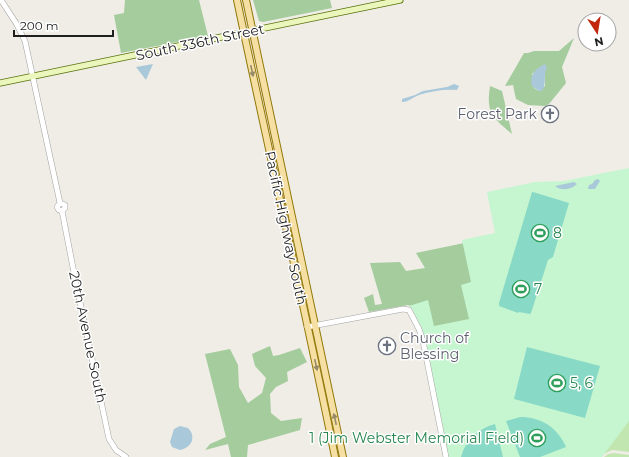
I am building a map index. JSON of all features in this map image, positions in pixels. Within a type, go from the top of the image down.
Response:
[{"type":"main road","name":"Pacific Highway South","points":[[237,0],[335,457]]},
{"type":"main road","name":"Pacific Highway South","points":[[246,0],[343,457]]},
{"type":"main road","name":"South 336th Street","points":[[0,83],[400,0]]},
{"type":"main road","points":[[273,164],[278,167],[283,188],[290,204]]},
{"type":"main road","points":[[279,193],[286,208],[290,226],[295,227]]},
{"type":"street","name":"20th Avenue South","points":[[1,0],[16,23],[25,42],[32,77],[35,82],[60,203],[57,207],[62,211],[109,439],[114,448],[126,457]]},
{"type":"street","points":[[307,327],[405,308],[411,311],[423,342],[446,457]]},
{"type":"green space","points":[[125,0],[199,0],[208,36],[121,53],[114,15],[124,13]]},
{"type":"green space","points":[[253,0],[330,0],[332,8],[263,22],[259,21]]},
{"type":"green space","points":[[574,38],[562,67],[566,83],[549,104],[545,106],[528,105],[516,99],[513,85],[505,86],[524,53],[534,51],[559,51]],"holes":[[[537,70],[545,70],[545,86],[539,91],[534,88],[532,74]]]},
{"type":"green space","points":[[490,86],[502,91],[512,134],[492,114],[489,102]]},
{"type":"green space","points":[[629,168],[629,421],[602,457],[446,457],[424,334],[413,310],[409,306],[428,300],[434,326],[469,319],[461,285],[471,282],[462,240],[495,233],[487,192],[535,182],[564,181]]},
{"type":"green space","points":[[514,188],[476,320],[434,334],[419,310],[408,305],[369,312],[364,298],[373,294],[375,305],[382,304],[370,263],[400,262],[406,271],[425,268],[416,253],[498,236]]},
{"type":"green space","points":[[532,192],[569,203],[553,257],[548,260],[530,314],[518,313],[499,306],[499,303]]},
{"type":"green space","points":[[270,346],[273,356],[300,348],[307,362],[287,372],[288,381],[276,387],[270,394],[271,413],[281,421],[302,418],[300,430],[248,445],[247,457],[231,457],[228,444],[205,450],[210,444],[226,437],[205,354],[230,349],[238,365],[239,387],[248,403],[262,393],[266,378],[255,366],[252,354]]},
{"type":"green space","name":"5, 6","points":[[527,347],[600,366],[585,418],[514,399]]},
{"type":"green space","points":[[629,410],[629,452],[612,450],[602,455]]},
{"type":"green space","name":"1 (Jim Webster Memorial Field)","points":[[520,417],[528,417],[548,424],[558,434],[566,447],[540,457],[520,457],[506,421]]},
{"type":"green space","points":[[495,424],[503,457],[461,457],[469,440],[478,432]]},
{"type":"green space","points":[[614,453],[629,455],[629,457],[604,457],[608,454]]},
{"type":"water","points":[[153,64],[146,80],[136,67]]},
{"type":"water","points":[[545,64],[547,67],[544,85],[542,91],[539,91],[532,86],[531,79],[536,70]]},
{"type":"water","points":[[454,84],[459,86],[457,90],[428,92],[402,102],[402,99],[423,91],[447,87]]},
{"type":"water","points":[[598,179],[600,181],[595,189],[588,189],[589,185]]},
{"type":"water","points":[[574,182],[577,184],[569,189],[560,189],[555,186]]},
{"type":"water","points":[[180,426],[188,428],[191,431],[192,442],[184,449],[180,450],[172,447],[170,442],[174,429]]},
{"type":"place","name":"Forest Park","points":[[550,114]]},
{"type":"place","name":"8","points":[[540,233]]},
{"type":"place","name":"7","points":[[521,289]]},
{"type":"place","name":"Church of Blessing","points":[[387,346]]},
{"type":"place","name":"5, 6","points":[[557,383]]},
{"type":"place","name":"1 (Jim Webster Memorial Field)","points":[[537,438]]}]
